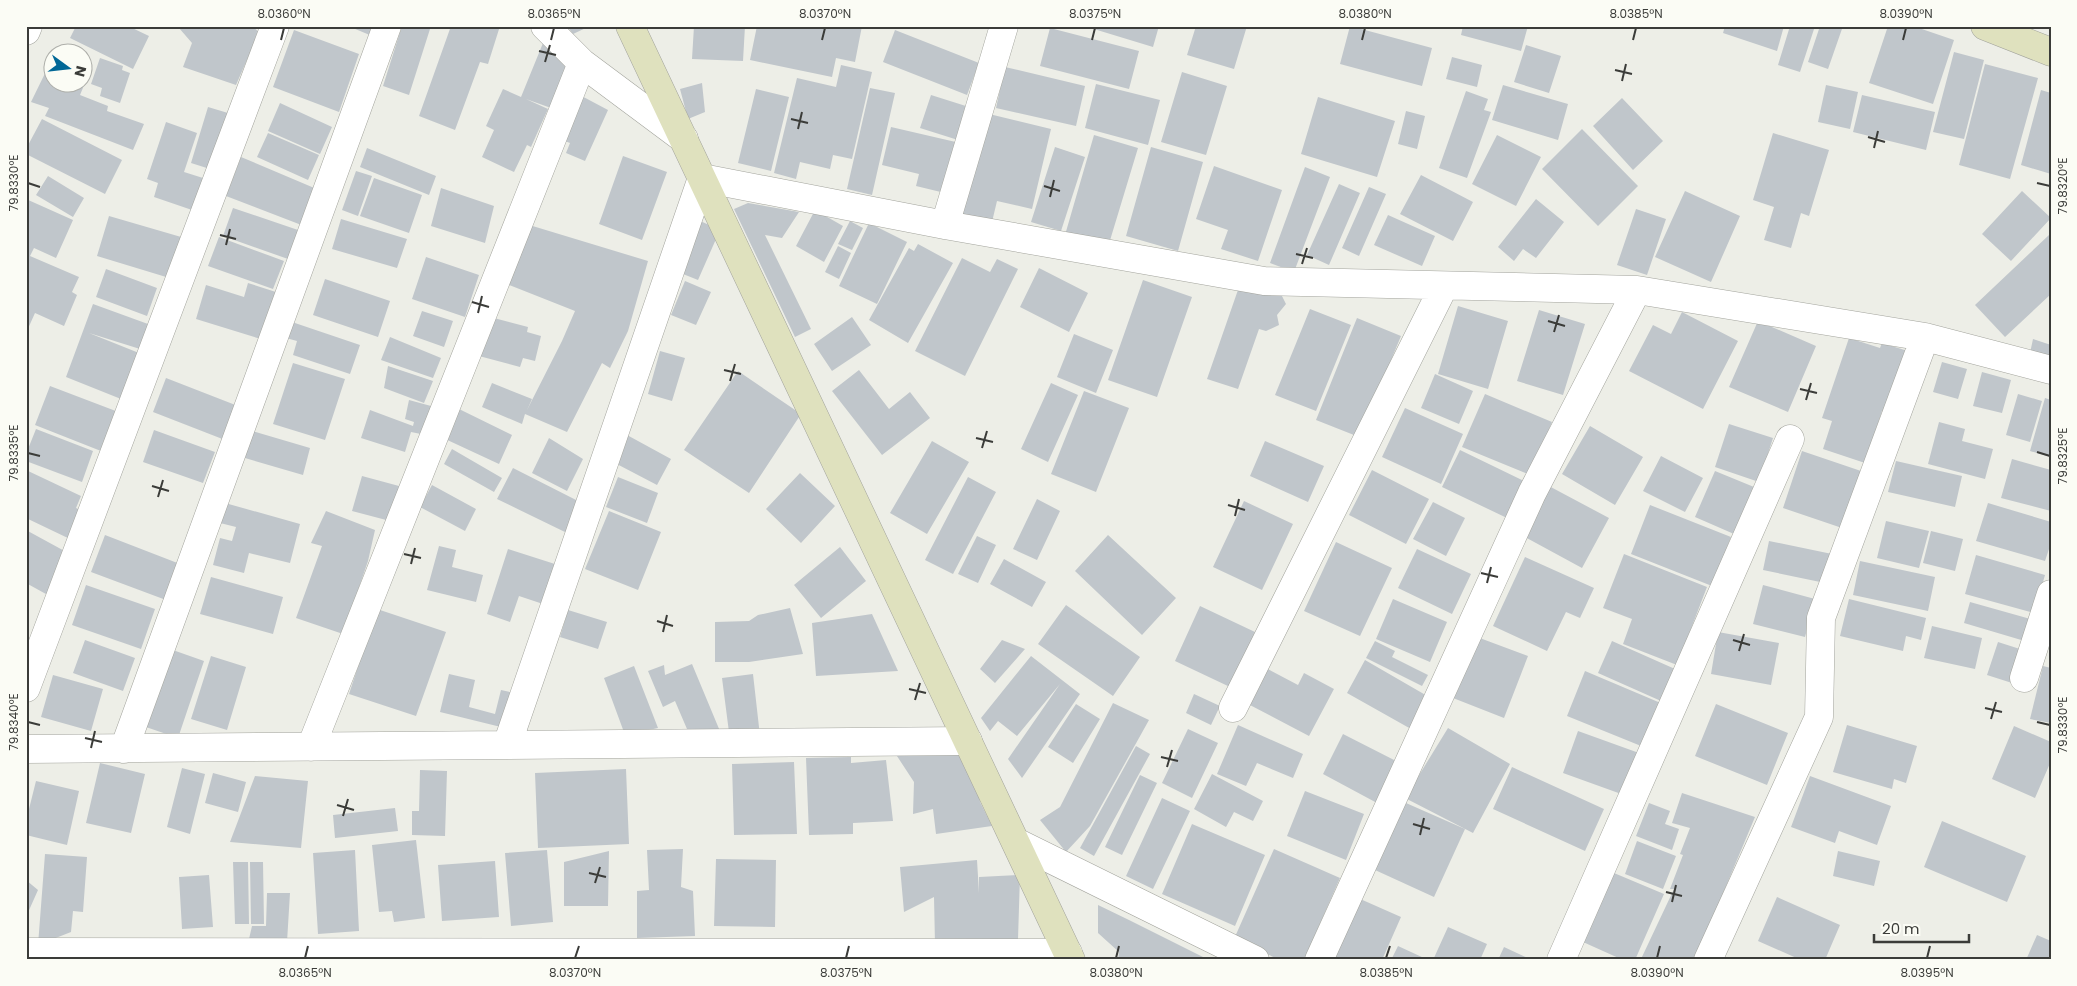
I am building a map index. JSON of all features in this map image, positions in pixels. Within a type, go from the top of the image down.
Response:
[{"type":"street","points":[[26,31],[28,26]]},
{"type":"street","points":[[26,688],[275,26]]},
{"type":"street","points":[[124,749],[387,26]]},
{"type":"street","points":[[545,26],[582,63],[684,139]]},
{"type":"street","points":[[26,952],[1070,956],[630,26]]},
{"type":"street","points":[[945,225],[1004,26]]},
{"type":"street","points":[[1985,26],[2051,52]]},
{"type":"street","points":[[312,747],[582,63]]},
{"type":"street","points":[[702,178],[945,225],[1264,281],[1638,290],[1925,337],[2051,370]]},
{"type":"street","points":[[506,745],[702,178]]},
{"type":"street","points":[[1233,708],[1444,286]]},
{"type":"street","points":[[1320,960],[1532,493],[1638,290]]},
{"type":"street","points":[[1708,960],[1819,717],[1821,618],[1925,337]]},
{"type":"street","points":[[1561,960],[1790,439]]},
{"type":"street","points":[[2024,678],[2051,594]]},
{"type":"street","points":[[26,749],[968,741]]},
{"type":"street","points":[[1016,842],[1255,960]]},
{"type":"building","points":[[76,26],[128,26],[149,36],[133,69],[92,49],[92,42],[78,42],[70,38]]},
{"type":"building","points":[[179,26],[252,26],[259,32],[236,85],[183,67],[192,43]]},
{"type":"building","points":[[348,26],[381,26],[377,38]]},
{"type":"building","points":[[402,26],[424,26],[430,29],[409,95],[383,86]]},
{"type":"building","points":[[451,26],[500,26],[488,64],[480,62],[455,130],[419,116]]},
{"type":"building","points":[[567,26],[590,26],[573,34]]},
{"type":"building","points":[[694,26],[745,26],[743,61],[692,59]]},
{"type":"building","points":[[757,26],[862,26],[855,62],[836,58],[832,77],[750,60]]},
{"type":"building","points":[[1084,26],[1159,26],[1153,47]]},
{"type":"building","points":[[1196,26],[1247,26],[1234,69],[1187,55]]},
{"type":"building","points":[[1350,26],[1432,48],[1422,86],[1340,64]]},
{"type":"building","points":[[1463,26],[1528,26],[1521,51],[1461,35]]},
{"type":"building","points":[[1725,26],[1784,26],[1777,51],[1723,33]]},
{"type":"building","points":[[1790,26],[1815,26],[1800,72],[1778,65]]},
{"type":"building","points":[[1820,26],[1843,26],[1828,69],[1808,62]]},
{"type":"building","points":[[1888,26],[1913,26],[1954,40],[1933,104],[1869,83]]},
{"type":"building","points":[[1050,28],[1139,51],[1129,89],[1040,66]]},
{"type":"building","points":[[294,30],[359,54],[339,112],[273,87]]},
{"type":"building","points":[[895,30],[979,63],[967,95],[883,62]]},
{"type":"building","points":[[543,43],[572,55],[551,108],[526,99],[548,109],[531,147],[527,145],[514,172],[482,157],[494,130],[486,126],[503,89],[521,97]]},
{"type":"building","points":[[1526,45],[1561,56],[1549,93],[1514,82]]},
{"type":"building","points":[[1954,52],[1984,60],[1964,139],[1933,132]]},
{"type":"building","points":[[1452,57],[1482,65],[1477,87],[1446,79]]},
{"type":"building","points":[[100,58],[123,66],[122,70],[130,73],[120,103],[100,96],[102,88],[92,84]]},
{"type":"building","points":[[1985,64],[2038,78],[2010,179],[1959,165]]},
{"type":"building","points":[[841,65],[872,72],[852,159],[833,155],[830,169],[800,162],[796,179],[774,173],[797,78],[836,87]]},
{"type":"building","points":[[1005,67],[1085,86],[1076,126],[996,108]]},
{"type":"building","points":[[1182,72],[1227,86],[1206,155],[1161,142]]},
{"type":"building","points":[[42,79],[42,92],[81,92],[80,95],[108,106],[107,111],[144,124],[133,150],[45,116],[49,108],[31,102]]},
{"type":"building","points":[[702,83],[705,112],[688,119],[680,89]]},
{"type":"building","points":[[1096,84],[1160,100],[1148,145],[1085,128]]},
{"type":"building","points":[[1503,85],[1568,104],[1558,140],[1492,120]]},
{"type":"building","points":[[1826,85],[1858,92],[1850,129],[1818,122]]},
{"type":"building","points":[[870,88],[895,93],[872,195],[847,189]]},
{"type":"building","points":[[756,89],[789,97],[771,171],[738,163]]},
{"type":"building","points":[[2041,90],[2051,93],[2051,174],[2021,165]]},
{"type":"building","points":[[1466,91],[1488,99],[1484,110],[1491,112],[1467,178],[1439,168]]},
{"type":"building","points":[[576,93],[608,110],[585,161],[566,153],[570,143],[557,138]]},
{"type":"building","points":[[931,95],[969,107],[958,140],[920,128]]},
{"type":"building","points":[[1862,95],[1935,112],[1926,150],[1853,132]]},
{"type":"building","points":[[1318,97],[1395,121],[1377,177],[1301,154]]},
{"type":"building","points":[[1622,98],[1663,141],[1633,170],[1593,126]]},
{"type":"building","points":[[280,103],[332,127],[320,154],[268,131]]},
{"type":"building","points":[[208,107],[228,113],[210,169],[191,163]]},
{"type":"building","points":[[1406,111],[1425,116],[1417,149],[1398,144]]},
{"type":"building","points":[[985,113],[1051,129],[1032,209],[997,201],[991,226],[961,219]]},
{"type":"building","points":[[42,119],[122,160],[105,194],[26,154],[26,149]]},
{"type":"building","points":[[166,122],[197,133],[184,172],[203,178],[192,210],[154,197],[158,183],[147,179]]},
{"type":"building","points":[[891,127],[960,143],[949,194],[916,186],[919,174],[882,165]]},
{"type":"building","points":[[1582,129],[1638,186],[1598,226],[1542,169]]},
{"type":"building","points":[[268,133],[319,155],[308,180],[257,157]]},
{"type":"building","points":[[1773,133],[1829,150],[1809,216],[1801,213],[1791,248],[1764,240],[1774,207],[1753,200]]},
{"type":"building","points":[[1094,135],[1138,148],[1108,247],[1065,235]]},
{"type":"building","points":[[1497,135],[1541,157],[1516,206],[1472,184]]},
{"type":"building","points":[[1055,147],[1085,157],[1061,231],[1031,222]]},
{"type":"building","points":[[1151,147],[1203,162],[1178,251],[1126,236]]},
{"type":"building","points":[[367,148],[436,176],[429,195],[360,167]]},
{"type":"building","points":[[623,156],[667,172],[642,240],[599,224]]},
{"type":"building","points":[[241,157],[319,190],[304,226],[226,196]]},
{"type":"building","points":[[1214,166],[1282,190],[1258,261],[1221,249],[1228,230],[1196,219]]},
{"type":"building","points":[[1305,167],[1330,177],[1294,272],[1270,263]]},
{"type":"building","points":[[356,171],[372,176],[358,216],[342,210]]},
{"type":"building","points":[[1421,175],[1473,202],[1453,241],[1400,214]]},
{"type":"building","points":[[48,176],[84,198],[73,217],[36,195]]},
{"type":"building","points":[[374,178],[422,195],[409,233],[360,216]]},
{"type":"building","points":[[1339,184],[1360,193],[1329,265],[1307,255]]},
{"type":"building","points":[[1369,187],[1386,194],[1359,256],[1342,248]]},
{"type":"building","points":[[441,188],[494,206],[485,243],[431,226]]},
{"type":"building","points":[[1685,191],[1740,216],[1711,282],[1655,257]]},
{"type":"building","points":[[2022,191],[2051,218],[2011,261],[1982,234]]},
{"type":"building","points":[[26,199],[73,220],[56,258],[34,248],[30,256],[79,277],[72,292],[77,295],[64,326],[35,313],[26,333]]},
{"type":"building","points":[[1536,199],[1564,222],[1536,258],[1523,249],[1514,261],[1498,247]]},
{"type":"building","points":[[748,203],[799,212],[782,238],[765,235],[811,329],[795,337],[734,209]]},
{"type":"building","points":[[233,208],[298,230],[288,259],[223,236]]},
{"type":"building","points":[[1636,209],[1666,219],[1647,275],[1617,265]]},
{"type":"building","points":[[815,210],[843,226],[824,262],[796,246]]},
{"type":"building","points":[[1388,215],[1435,236],[1422,266],[1374,245]]},
{"type":"building","points":[[109,216],[188,239],[176,280],[97,256]]},
{"type":"building","points":[[341,219],[407,239],[397,268],[332,249]]},
{"type":"building","points":[[696,219],[720,230],[698,280],[673,270]]},
{"type":"building","points":[[850,221],[863,228],[852,250],[838,244]]},
{"type":"building","points":[[869,223],[907,242],[877,304],[839,286]]},
{"type":"building","points":[[526,224],[648,261],[628,331],[610,368],[602,363],[567,432],[525,414],[522,424],[482,407],[492,383],[532,399],[527,410],[575,311],[507,284]]},
{"type":"building","points":[[2049,235],[2051,237],[2051,294],[2005,337],[1975,305]]},
{"type":"building","points":[[219,237],[284,261],[273,289],[208,266]]},
{"type":"building","points":[[918,244],[953,263],[908,343],[869,320],[909,248],[914,251]]},
{"type":"building","points":[[838,246],[851,253],[839,279],[825,272]]},
{"type":"building","points":[[426,257],[479,275],[465,317],[412,299]]},
{"type":"building","points":[[962,258],[990,272],[997,259],[1018,269],[965,376],[915,351]]},
{"type":"building","points":[[1039,268],[1088,293],[1069,332],[1020,307]]},
{"type":"building","points":[[106,269],[157,288],[147,316],[96,297]]},
{"type":"building","points":[[325,279],[390,301],[378,337],[313,315]]},
{"type":"building","points":[[1143,280],[1192,297],[1157,397],[1108,380]]},
{"type":"building","points":[[685,281],[711,292],[696,325],[671,315]]},
{"type":"building","points":[[248,283],[279,293],[264,340],[196,319],[206,285],[244,297]]},
{"type":"building","points":[[1239,287],[1280,292],[1286,304],[1277,315],[1279,325],[1266,331],[1259,329],[1238,389],[1207,379]]},
{"type":"building","points":[[93,304],[148,324],[140,349],[89,333],[144,355],[126,401],[66,377]]},
{"type":"building","points":[[1458,306],[1508,321],[1488,389],[1438,374]]},
{"type":"building","points":[[1310,309],[1351,325],[1316,411],[1275,395]]},
{"type":"building","points":[[1539,310],[1585,324],[1563,395],[1517,381]]},
{"type":"building","points":[[422,311],[453,321],[444,347],[413,336]]},
{"type":"building","points":[[1682,312],[1738,341],[1703,409],[1629,371],[1653,325],[1671,334]]},
{"type":"building","points":[[490,317],[528,327],[527,332],[541,336],[535,361],[523,358],[520,367],[479,356]]},
{"type":"building","points":[[852,317],[871,345],[832,371],[814,344]]},
{"type":"building","points":[[1357,318],[1401,336],[1359,437],[1316,420]]},
{"type":"building","points":[[1758,321],[1816,346],[1788,412],[1729,387]]},
{"type":"building","points":[[292,322],[360,345],[350,374],[293,355],[297,341],[286,338]]},
{"type":"building","points":[[1074,334],[1113,350],[1096,393],[1057,377]]},
{"type":"building","points":[[390,337],[441,358],[433,378],[381,360]]},
{"type":"building","points":[[1849,338],[1880,348],[1882,343],[1911,352],[1890,414],[1882,411],[1865,463],[1823,449],[1832,421],[1822,418]]},
{"type":"building","points":[[2033,339],[2051,345],[2051,360],[2030,353]]},
{"type":"building","points":[[660,351],[685,358],[672,401],[648,394]]},
{"type":"building","points":[[1942,362],[1967,369],[1958,399],[1933,392]]},
{"type":"building","points":[[293,363],[345,379],[325,440],[273,424]]},
{"type":"building","points":[[388,366],[433,381],[424,403],[384,388]]},
{"type":"building","points":[[859,370],[889,409],[910,392],[930,418],[882,455],[832,391]]},
{"type":"building","points":[[738,371],[801,414],[749,493],[684,450]]},
{"type":"building","points":[[1982,372],[2011,380],[2002,413],[1973,406]]},
{"type":"building","points":[[1435,374],[1473,391],[1459,424],[1421,408]]},
{"type":"building","points":[[166,378],[238,406],[225,440],[153,412]]},
{"type":"building","points":[[1051,383],[1078,395],[1048,462],[1021,449]]},
{"type":"building","points":[[50,386],[121,413],[106,453],[35,425]]},
{"type":"building","points":[[1084,391],[1129,408],[1096,492],[1051,474]]},
{"type":"building","points":[[1485,394],[1552,422],[1530,475],[1462,447]]},
{"type":"building","points":[[2018,394],[2042,401],[2030,442],[2006,435]]},
{"type":"building","points":[[2045,398],[2051,400],[2051,457],[2030,451]]},
{"type":"building","points":[[409,400],[431,406],[421,434],[411,432],[405,452],[361,438],[370,410],[413,426],[414,422],[405,419]]},
{"type":"building","points":[[457,408],[512,435],[499,464],[443,438]]},
{"type":"building","points":[[1405,408],[1463,434],[1441,484],[1382,457]]},
{"type":"building","points":[[1939,422],[1965,429],[1962,441],[1993,449],[1985,479],[1928,464]]},
{"type":"building","points":[[1729,424],[1773,438],[1759,482],[1715,467]]},
{"type":"building","points":[[1590,426],[1643,457],[1615,505],[1562,474]]},
{"type":"building","points":[[36,429],[93,451],[82,482],[26,461],[26,454]]},
{"type":"building","points":[[154,430],[215,452],[203,483],[143,462]]},
{"type":"building","points":[[252,431],[310,448],[303,475],[245,458]]},
{"type":"building","points":[[627,435],[671,459],[657,485],[613,462]]},
{"type":"building","points":[[549,438],[583,459],[567,491],[532,473]]},
{"type":"building","points":[[932,441],[969,462],[927,534],[890,513]]},
{"type":"building","points":[[1265,441],[1324,466],[1308,502],[1250,476]]},
{"type":"building","points":[[452,449],[502,478],[494,492],[444,464]]},
{"type":"building","points":[[1460,450],[1524,481],[1507,518],[1442,487]]},
{"type":"building","points":[[1802,451],[1861,471],[1842,528],[1783,508]]},
{"type":"building","points":[[1661,456],[1703,478],[1685,512],[1643,491]]},
{"type":"building","points":[[2012,459],[2051,470],[2051,511],[2001,498]]},
{"type":"building","points":[[1896,461],[1962,476],[1955,507],[1888,492]]},
{"type":"building","points":[[513,468],[582,503],[567,533],[497,499]]},
{"type":"building","points":[[26,470],[81,496],[76,508],[85,512],[72,540],[26,518]]},
{"type":"building","points":[[1372,470],[1429,499],[1406,544],[1349,515]]},
{"type":"building","points":[[1715,471],[1754,487],[1734,534],[1695,517]]},
{"type":"building","points":[[800,473],[835,506],[801,543],[766,509]]},
{"type":"building","points":[[362,476],[399,486],[390,521],[352,511]]},
{"type":"building","points":[[618,477],[658,493],[647,523],[606,507]]},
{"type":"building","points":[[968,477],[996,492],[953,574],[925,560]]},
{"type":"building","points":[[432,485],[476,509],[465,531],[420,507]]},
{"type":"building","points":[[1547,485],[1609,518],[1582,568],[1521,535]]},
{"type":"building","points":[[1037,499],[1060,511],[1037,560],[1013,549]]},
{"type":"building","points":[[1244,501],[1293,524],[1262,590],[1213,567]]},
{"type":"building","points":[[1433,502],[1465,518],[1446,556],[1413,539]]},
{"type":"building","points":[[225,503],[300,524],[290,563],[249,553],[244,573],[213,565],[220,538],[232,541],[236,527],[220,523]]},
{"type":"building","points":[[1988,503],[2051,522],[2051,543],[2045,561],[1976,541]]},
{"type":"building","points":[[1650,505],[1731,537],[1712,586],[1631,554]]},
{"type":"building","points":[[326,511],[375,530],[368,561],[343,634],[296,618],[322,546],[311,543]]},
{"type":"building","points":[[609,511],[661,532],[638,590],[585,569]]},
{"type":"building","points":[[1886,521],[1929,531],[1919,568],[1877,558]]},
{"type":"building","points":[[26,530],[70,554],[55,599],[26,583]]},
{"type":"building","points":[[1931,531],[1963,539],[1955,571],[1923,563]]},
{"type":"building","points":[[105,535],[180,564],[166,600],[91,572]]},
{"type":"building","points":[[1108,535],[1176,598],[1142,635],[1075,571]]},
{"type":"building","points":[[977,536],[996,545],[978,583],[958,574]]},
{"type":"building","points":[[1769,541],[1832,554],[1825,583],[1763,570]]},
{"type":"building","points":[[1336,542],[1392,568],[1360,636],[1304,611]]},
{"type":"building","points":[[439,546],[456,550],[452,567],[483,575],[476,602],[427,590]]},
{"type":"building","points":[[840,547],[866,581],[821,618],[794,585]]},
{"type":"building","points":[[508,549],[558,565],[546,605],[519,596],[510,622],[487,614]]},
{"type":"building","points":[[1417,549],[1471,574],[1452,614],[1398,588]]},
{"type":"building","points":[[1624,554],[1707,587],[1677,665],[1623,644],[1632,619],[1603,608]]},
{"type":"building","points":[[1976,555],[2045,575],[2034,613],[1965,594]]},
{"type":"building","points":[[1525,557],[1594,588],[1580,618],[1566,612],[1547,651],[1493,626]]},
{"type":"building","points":[[1004,559],[1046,582],[1032,607],[990,584]]},
{"type":"building","points":[[1860,561],[1935,577],[1928,611],[1853,595]]},
{"type":"building","points":[[211,577],[283,597],[273,634],[200,614]]},
{"type":"building","points":[[86,585],[155,609],[141,649],[72,625]]},
{"type":"building","points":[[1763,585],[1815,599],[1805,637],[1753,624]]},
{"type":"building","points":[[1393,599],[1447,622],[1430,662],[1376,639]]},
{"type":"building","points":[[1849,599],[1926,618],[1921,640],[1906,636],[1903,651],[1840,636]]},
{"type":"building","points":[[1970,602],[2034,620],[2028,642],[1964,623]]},
{"type":"building","points":[[1066,605],[1140,657],[1113,696],[1038,644]]},
{"type":"building","points":[[1200,606],[1255,632],[1230,687],[1175,661]]},
{"type":"building","points":[[790,608],[803,654],[749,662],[715,662],[715,622],[749,621],[758,615]]},
{"type":"building","points":[[377,609],[446,632],[416,716],[349,694]]},
{"type":"building","points":[[568,610],[607,622],[598,649],[560,637]]},
{"type":"building","points":[[872,614],[898,671],[816,676],[812,623]]},
{"type":"building","points":[[1932,626],[1982,638],[1975,669],[1924,658]]},
{"type":"building","points":[[1718,632],[1779,643],[1771,685],[1711,674]]},
{"type":"building","points":[[1477,637],[1528,656],[1504,718],[1453,698]]},
{"type":"building","points":[[85,640],[135,658],[123,691],[73,673]]},
{"type":"building","points":[[1002,640],[1025,649],[995,683],[980,669]]},
{"type":"building","points":[[1375,641],[1395,651],[1392,657],[1428,675],[1422,686],[1366,658]]},
{"type":"building","points":[[1612,641],[1675,669],[1661,701],[1598,673]]},
{"type":"building","points":[[1998,642],[2023,650],[2012,683],[1987,675]]},
{"type":"building","points":[[170,649],[204,661],[178,738],[143,726]]},
{"type":"building","points":[[211,656],[246,667],[227,730],[191,719]]},
{"type":"building","points":[[1031,656],[1080,694],[1022,778],[1008,759],[1060,684],[1017,736],[998,721],[990,731],[981,718]]},
{"type":"building","points":[[1365,660],[1429,697],[1411,729],[1347,693]]},
{"type":"building","points":[[692,664],[722,736],[690,736],[675,701],[663,707],[648,671],[664,665],[665,675]]},
{"type":"building","points":[[634,666],[658,728],[625,735],[604,678]]},
{"type":"building","points":[[2043,666],[2051,668],[2051,723],[2030,719]]},
{"type":"building","points":[[1266,668],[1298,685],[1304,673],[1334,689],[1309,736],[1248,704]]},
{"type":"building","points":[[1585,671],[1663,704],[1646,748],[1567,716]]},
{"type":"building","points":[[449,674],[475,680],[469,707],[495,714],[501,690],[518,694],[509,729],[440,712]]},
{"type":"building","points":[[753,674],[760,736],[730,740],[722,678]]},
{"type":"building","points":[[53,675],[103,689],[91,731],[41,717]]},
{"type":"building","points":[[1194,694],[1220,706],[1211,725],[1186,713]]},
{"type":"building","points":[[1113,703],[1149,720],[1090,826],[1066,852],[1040,820],[1060,807]]},
{"type":"building","points":[[1076,704],[1100,719],[1073,763],[1048,747]]},
{"type":"building","points":[[1716,704],[1788,733],[1767,785],[1695,756]]},
{"type":"building","points":[[1238,725],[1303,754],[1293,778],[1257,763],[1246,786],[1217,774]]},
{"type":"building","points":[[1847,725],[1917,746],[1906,783],[1894,779],[1892,789],[1833,772]]},
{"type":"building","points":[[2014,726],[2051,742],[2051,761],[2035,798],[1992,779]]},
{"type":"building","points":[[1448,728],[1510,764],[1473,833],[1405,798]]},
{"type":"building","points":[[1188,729],[1218,743],[1192,798],[1162,783]]},
{"type":"building","points":[[1578,731],[1639,753],[1624,795],[1563,773]]},
{"type":"building","points":[[1343,734],[1398,762],[1377,803],[1323,774]]},
{"type":"building","points":[[963,745],[975,773],[980,802],[992,826],[936,834],[933,809],[913,814],[914,782],[895,753]]},
{"type":"building","points":[[1136,746],[1150,754],[1094,856],[1080,848]]},
{"type":"building","points":[[851,757],[851,763],[886,760],[893,821],[853,823],[853,834],[809,835],[806,758]]},
{"type":"building","points":[[794,762],[797,834],[734,835],[732,764]]},
{"type":"building","points":[[100,763],[145,774],[131,833],[86,823]]},
{"type":"building","points":[[1512,767],[1604,809],[1585,851],[1493,809]]},
{"type":"building","points":[[182,768],[205,774],[190,834],[167,827]]},
{"type":"building","points":[[626,769],[629,844],[538,848],[535,773]]},
{"type":"building","points":[[420,770],[447,771],[445,836],[412,835],[412,811],[419,811]]},
{"type":"building","points":[[213,773],[246,782],[238,812],[205,803]]},
{"type":"building","points":[[1212,774],[1263,801],[1253,821],[1234,812],[1226,827],[1194,809]]},
{"type":"building","points":[[1140,775],[1157,783],[1122,855],[1105,847]]},
{"type":"building","points":[[255,776],[308,781],[301,848],[230,842]]},
{"type":"building","points":[[1810,776],[1891,806],[1877,845],[1839,831],[1835,843],[1791,827]]},
{"type":"building","points":[[36,781],[79,791],[67,845],[26,835],[26,821]]},
{"type":"building","points":[[1305,791],[1364,814],[1346,860],[1287,836]]},
{"type":"building","points":[[1682,793],[1755,817],[1695,960],[1643,960],[1641,959],[1674,889],[1670,889],[1683,855],[1680,854],[1690,828],[1672,823]]},
{"type":"building","points":[[1162,798],[1190,811],[1153,889],[1126,876]]},
{"type":"building","points":[[1406,803],[1465,829],[1434,897],[1375,870]]},
{"type":"building","points":[[1649,803],[1670,811],[1665,824],[1679,829],[1672,850],[1636,836]]},
{"type":"building","points":[[395,808],[398,831],[335,838],[333,815]]},
{"type":"building","points":[[1942,821],[2026,856],[2007,902],[1924,867]]},
{"type":"building","points":[[1192,824],[1265,855],[1235,926],[1162,894]]},
{"type":"building","points":[[416,840],[425,918],[394,922],[392,911],[379,912],[372,845]]},
{"type":"building","points":[[1637,841],[1676,856],[1663,889],[1625,874]]},
{"type":"building","points":[[683,849],[681,887],[693,891],[695,936],[637,938],[637,891],[649,890],[647,850]]},
{"type":"building","points":[[1274,849],[1340,878],[1304,960],[1280,960],[1234,939]]},
{"type":"building","points":[[355,850],[359,931],[318,934],[313,853]]},
{"type":"building","points":[[547,850],[553,922],[511,926],[505,853]]},
{"type":"building","points":[[609,851],[608,906],[564,906],[564,862]]},
{"type":"building","points":[[1838,851],[1880,861],[1874,886],[1833,876]]},
{"type":"building","points":[[45,854],[87,857],[83,912],[73,911],[71,932],[38,945]]},
{"type":"building","points":[[716,859],[776,860],[775,927],[714,926]]},
{"type":"building","points":[[977,860],[979,893],[979,877],[1020,875],[1018,939],[935,944],[934,897],[904,912],[900,867]]},
{"type":"building","points":[[495,861],[499,917],[442,921],[438,865]]},
{"type":"building","points":[[233,862],[248,862],[249,924],[235,924]]},
{"type":"building","points":[[250,862],[263,862],[264,924],[251,924]]},
{"type":"building","points":[[1614,873],[1664,894],[1635,960],[1623,960],[1583,942]]},
{"type":"building","points":[[209,875],[213,927],[182,929],[179,877]]},
{"type":"building","points":[[26,880],[38,890],[26,917]]},
{"type":"building","points":[[267,893],[290,893],[287,942],[249,939],[252,926],[266,926]]},
{"type":"building","points":[[1777,897],[1840,925],[1825,960],[1801,960],[1758,941]]},
{"type":"building","points":[[1358,898],[1401,917],[1382,960],[1331,960]]},
{"type":"building","points":[[1098,905],[1209,960],[1118,960],[1119,952],[1098,933]]},
{"type":"building","points":[[1448,927],[1487,944],[1480,960],[1433,960]]},
{"type":"building","points":[[2037,935],[2051,941],[2051,960],[2026,960]]},
{"type":"building","points":[[1398,946],[1424,958],[1423,960],[1391,960]]},
{"type":"building","points":[[1504,947],[1532,960],[1498,960]]}]
